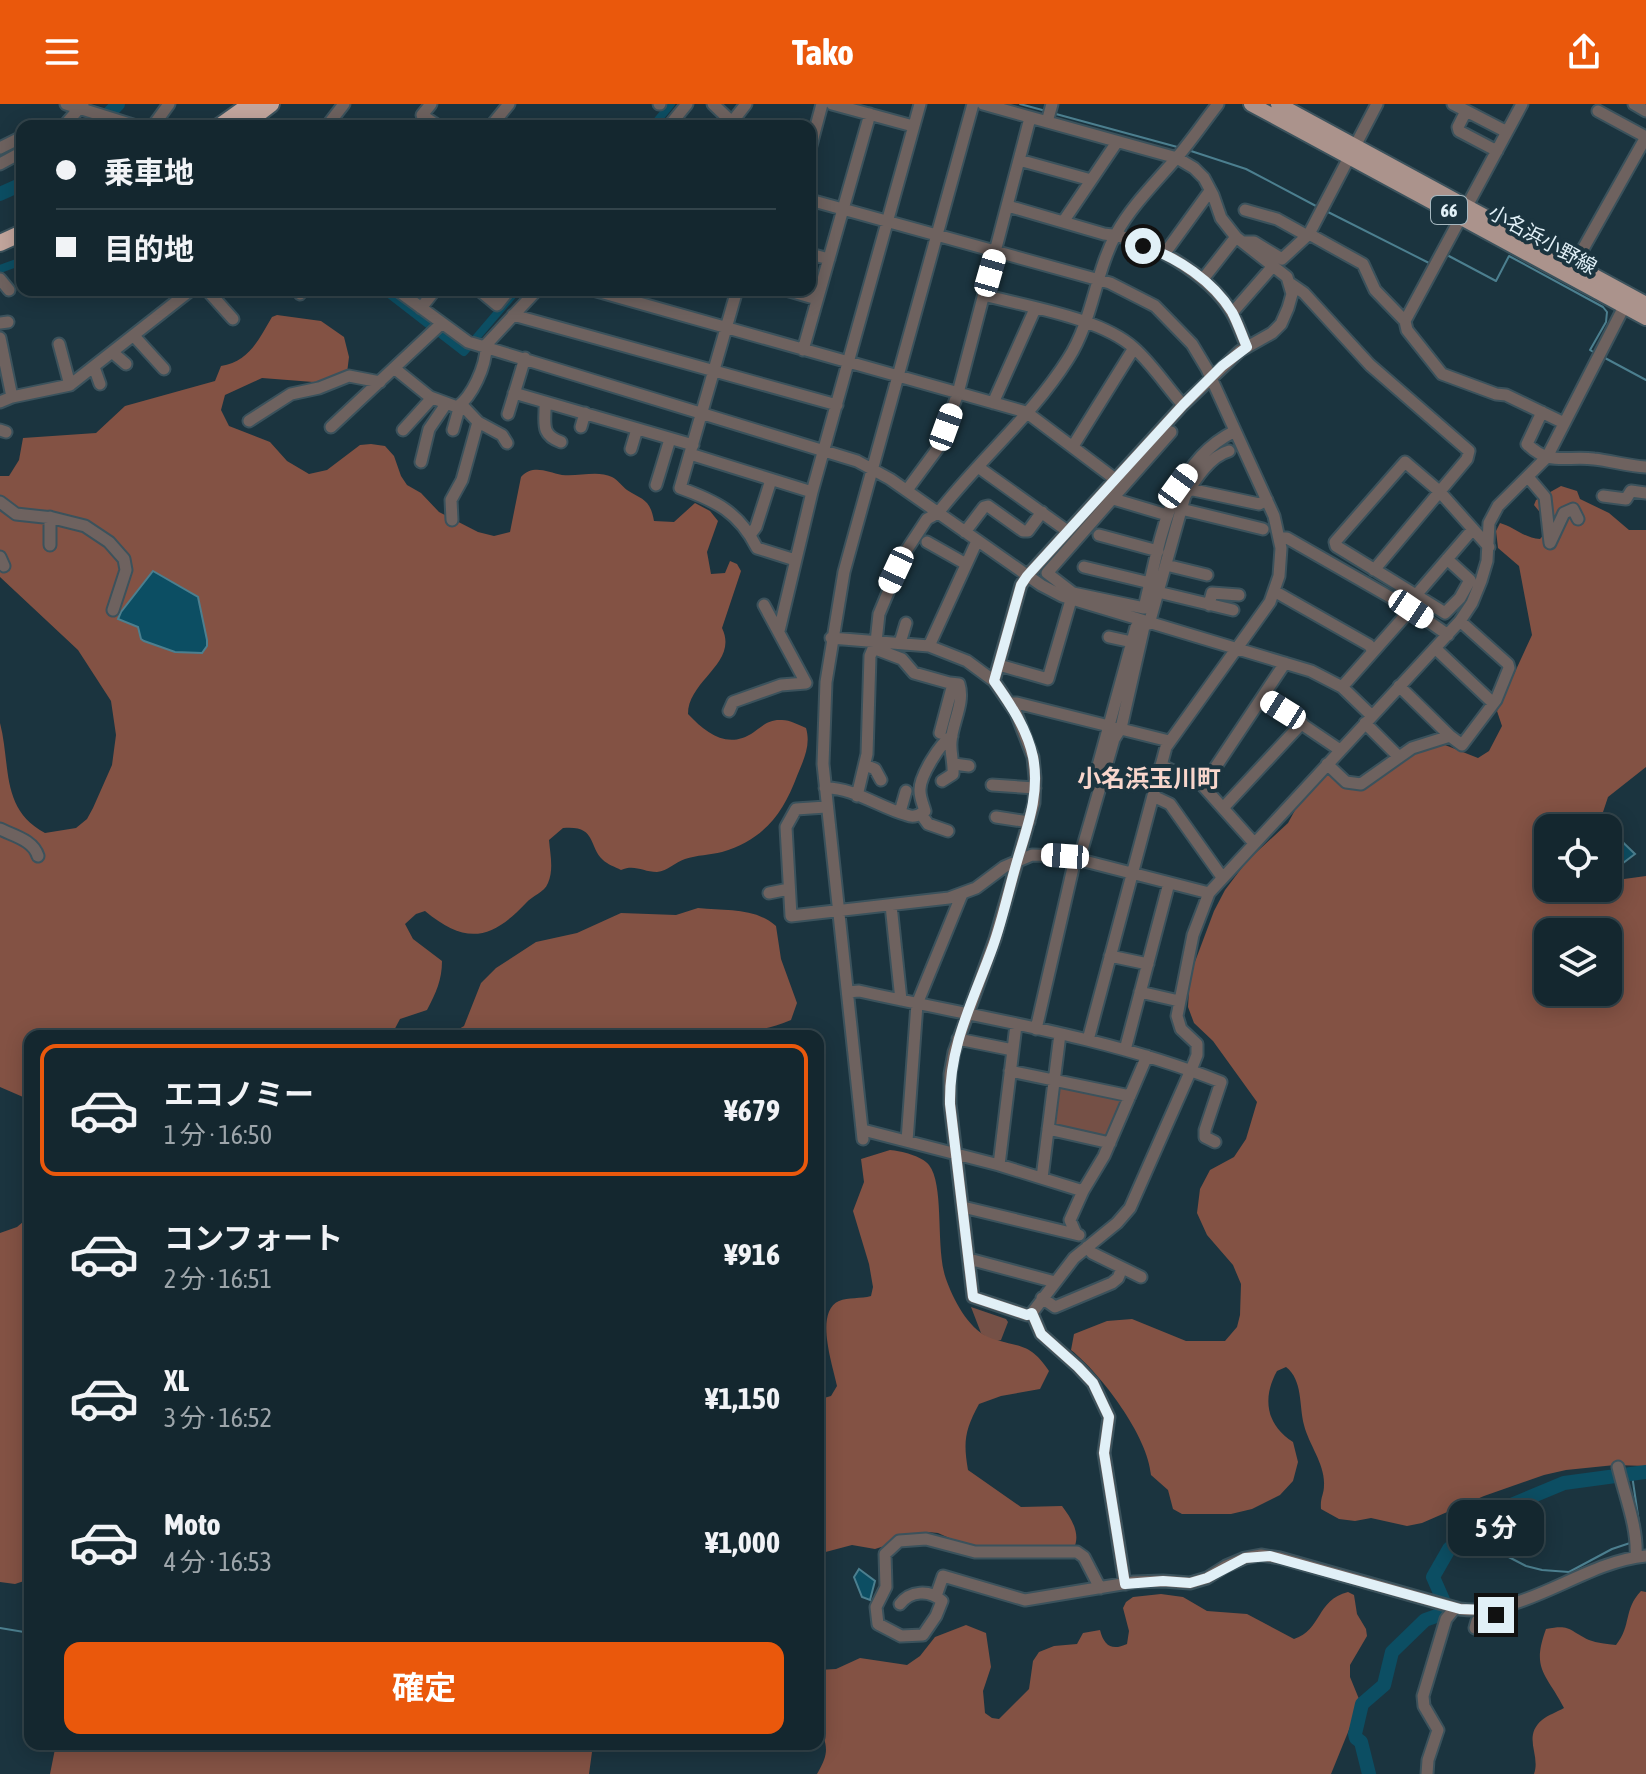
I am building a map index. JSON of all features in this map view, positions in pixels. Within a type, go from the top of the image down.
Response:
[{"type":"highway","points":[[242,112],[271,104]]},
{"type":"main road","name":"小名浜小野線","points":[[1251,104],[1351,151],[1627,300],[1646,304]]},
{"type":"main road","name":"小名浜小野線","points":[[1281,105],[1351,151]]},
{"type":"main road","name":"小名浜小野線","points":[[1464,212],[1574,265],[1627,300],[1646,318]]},
{"type":"street","points":[[66,104],[120,120]]},
{"type":"street","points":[[429,120],[422,115],[431,104]]},
{"type":"street","points":[[674,120],[687,104]]},
{"type":"street","points":[[713,104],[730,120]]},
{"type":"street","points":[[832,104],[913,126]]},
{"type":"street","points":[[779,631],[812,492],[920,104]]},
{"type":"street","points":[[973,104],[844,572],[831,638],[823,719],[826,807],[863,1134],[907,1141],[1083,1191]]},
{"type":"street","points":[[983,104],[1177,158],[1194,168],[1204,178],[1221,218],[1240,240],[1287,277],[1292,294],[1281,324],[1272,333],[1247,347],[1183,405],[1027,576],[1021,585],[994,681]]},
{"type":"street","points":[[1047,122],[1052,104]]},
{"type":"street","points":[[857,796],[868,744],[870,656],[875,645],[879,614],[898,565],[927,519],[938,513],[1026,412],[1069,357],[1086,323],[1115,235],[1129,212],[1177,158],[1218,104]]},
{"type":"street","points":[[1240,240],[1254,242],[1282,259],[1309,234],[1377,104]]},
{"type":"street","points":[[1453,104],[1507,132]]},
{"type":"street","points":[[1405,321],[1522,104]]},
{"type":"street","points":[[1634,104],[1646,111]]},
{"type":"street","points":[[1466,111],[1459,131],[1497,151]]},
{"type":"street","points":[[1574,265],[1646,137],[1598,111]]},
{"type":"street","points":[[803,350],[870,114]]},
{"type":"street","points":[[907,490],[938,448],[958,393],[1030,118]]},
{"type":"street","points":[[5,146],[11,129]]},
{"type":"street","points":[[1063,222],[1117,142]]},
{"type":"street","points":[[1019,160],[1091,180]]},
{"type":"street","points":[[1165,253],[1210,191]]},
{"type":"street","points":[[816,202],[1099,280],[1155,306],[1192,344],[1211,378],[1274,516],[1281,548],[1279,576],[1274,591],[1254,627],[1169,741],[1088,1040]]},
{"type":"street","points":[[1008,206],[1115,235],[1165,253],[1203,279],[1232,313],[1247,347]]},
{"type":"street","points":[[1245,210],[1277,219],[1363,264],[1375,290],[1405,321],[1407,330],[1442,374],[1506,395],[1564,423]]},
{"type":"street","points":[[1203,279],[1240,240]]},
{"type":"street","points":[[816,256],[829,259]]},
{"type":"street","points":[[1232,313],[1273,266]]},
{"type":"street","points":[[0,279],[9,290]]},
{"type":"street","points":[[1291,284],[1304,293],[1370,365],[1469,451],[1467,459],[1374,570]]},
{"type":"street","points":[[984,295],[1086,323],[1121,338],[1155,370],[1183,405]]},
{"type":"street","points":[[0,402],[70,385],[184,296]]},
{"type":"street","points":[[212,296],[233,319]]},
{"type":"street","points":[[405,296],[441,324],[479,345],[824,450],[873,469],[1027,576],[1072,596],[1144,622],[1311,671],[1342,687],[1398,756]]},
{"type":"street","points":[[421,308],[430,296]]},
{"type":"street","points":[[486,296],[497,305],[504,296]]},
{"type":"street","points":[[479,345],[531,296]]},
{"type":"street","points":[[617,296],[1026,412],[1115,479]]},
{"type":"street","points":[[735,296],[680,488],[730,510],[757,548],[795,560]]},
{"type":"street","points":[[807,296],[817,299]]},
{"type":"street","points":[[831,638],[875,645],[900,643],[929,646],[967,661],[994,681],[1009,703],[1030,748],[1035,788],[1029,822],[995,939],[958,1039],[950,1074],[950,1104],[973,1297],[1027,1315],[1032,1313],[1074,1258],[1117,1223],[1130,1208],[1191,1070],[1197,1055],[1197,1044],[1181,1029],[1177,1016],[1193,935],[1209,893],[1460,621],[1476,592],[1487,561],[1489,523],[1498,506],[1547,457],[1627,300]]},
{"type":"street","points":[[993,403],[1035,309]]},
{"type":"street","points":[[513,315],[837,405]]},
{"type":"street","points":[[331,427],[441,324]]},
{"type":"street","points":[[134,336],[164,369]]},
{"type":"street","points":[[0,338],[4,371],[12,397]]},
{"type":"street","points":[[59,344],[70,385]]},
{"type":"street","points":[[453,430],[461,405],[486,360],[479,345]]},
{"type":"street","points":[[1073,446],[1134,348]]},
{"type":"street","points":[[112,352],[126,364]]},
{"type":"street","points":[[508,414],[525,358]]},
{"type":"street","points":[[94,367],[100,384]]},
{"type":"street","points":[[394,368],[432,398],[446,404],[461,405],[478,422],[502,435],[507,443]]},
{"type":"street","points":[[249,421],[291,394],[319,388],[349,376],[380,382]]},
{"type":"street","points":[[514,393],[670,439],[771,480],[812,492]]},
{"type":"street","points":[[403,430],[432,398]]},
{"type":"street","points":[[545,402],[545,432],[549,438],[561,442]]},
{"type":"street","points":[[421,462],[429,429],[446,404]]},
{"type":"street","points":[[1542,412],[1527,444],[1547,457],[1596,459],[1646,467]]},
{"type":"street","points":[[581,427],[585,413]]},
{"type":"street","points":[[452,520],[450,506],[462,493],[462,480],[478,422]]},
{"type":"street","points":[[631,449],[637,429]]},
{"type":"street","points":[[1115,727],[1154,588],[1158,551],[1167,515],[1178,486],[1194,464],[1235,431]]},
{"type":"street","points":[[1171,432],[1047,573],[1072,596],[1144,608],[1166,565],[1189,489],[1212,462],[1229,451]]},
{"type":"street","points":[[656,485],[670,439]]},
{"type":"street","points":[[1447,559],[1470,580],[1460,598],[1445,613],[1336,546],[1335,542],[1405,462],[1439,491],[1489,547]]},
{"type":"street","points":[[978,467],[1066,530]]},
{"type":"street","points":[[1528,477],[1545,497],[1550,543],[1564,513],[1573,509],[1578,519]]},
{"type":"street","points":[[750,535],[756,527],[771,480]]},
{"type":"street","points":[[1189,489],[1259,504],[1267,500]]},
{"type":"street","points":[[1603,496],[1626,499],[1631,491],[1646,493]]},
{"type":"street","points":[[1110,498],[1167,515]]},
{"type":"street","points":[[0,502],[16,514],[50,517],[85,526],[98,533],[124,559],[125,577],[113,610]]},
{"type":"street","points":[[965,532],[984,507],[988,506],[1023,531],[1028,531],[1042,512]]},
{"type":"street","points":[[1181,509],[1263,529]]},
{"type":"street","points":[[50,517],[50,545]]},
{"type":"street","points":[[1417,594],[1473,529]]},
{"type":"street","points":[[1099,535],[1158,551]]},
{"type":"street","points":[[1279,538],[1287,538],[1411,609],[1448,635]]},
{"type":"street","points":[[929,646],[977,541]]},
{"type":"street","points":[[927,542],[966,564]]},
{"type":"street","points":[[1166,565],[1207,575]]},
{"type":"street","points":[[1084,567],[1233,610]]},
{"type":"street","points":[[1274,591],[1369,645],[1373,651]]},
{"type":"street","points":[[1209,605],[1212,593],[1239,595]]},
{"type":"street","points":[[999,665],[1048,679],[1072,596]]},
{"type":"street","points":[[764,605],[805,680]]},
{"type":"street","points":[[1342,687],[1411,609]]},
{"type":"street","points":[[1399,686],[1462,745],[1493,703],[1509,668],[1460,621]]},
{"type":"street","points":[[1036,1029],[1076,859],[1114,739],[1132,642],[1144,622]]},
{"type":"street","points":[[900,643],[906,623]]},
{"type":"street","points":[[1109,637],[1132,642]]},
{"type":"street","points":[[875,645],[902,659],[914,673],[953,686],[946,734],[954,764],[952,777],[942,781]]},
{"type":"street","points":[[1435,648],[1493,703]]},
{"type":"street","points":[[1203,786],[1285,663]]},
{"type":"street","points":[[805,680],[826,682]]},
{"type":"street","points":[[729,711],[733,702],[789,684],[806,683],[805,680]]},
{"type":"street","points":[[788,698],[789,684]]},
{"type":"street","points":[[1263,698],[1340,750]]},
{"type":"street","points":[[1009,703],[1169,741]]},
{"type":"street","points":[[1223,808],[1302,723]]},
{"type":"street","points":[[825,788],[857,796],[907,816],[921,814],[925,811],[920,791],[921,779],[946,734]]},
{"type":"street","points":[[1327,764],[1346,782],[1361,784],[1398,756],[1426,742],[1450,736]]},
{"type":"street","points":[[954,764],[969,766]]},
{"type":"street","points":[[865,765],[875,769],[881,780]]},
{"type":"street","points":[[1161,765],[1203,786],[1254,843]]},
{"type":"street","points":[[992,785],[1035,788]]},
{"type":"street","points":[[900,812],[906,791]]},
{"type":"street","points":[[1153,796],[1170,804],[1222,877]]},
{"type":"street","points":[[826,807],[796,809],[786,827],[791,916],[962,894],[980,886],[1018,859],[1041,855],[1076,859],[1209,893]]},
{"type":"street","points":[[921,814],[930,831],[948,831]]},
{"type":"street","points":[[996,817],[1029,822]]},
{"type":"street","points":[[0,829],[30,843],[38,856]]},
{"type":"street","points":[[1125,1050],[1169,883]]},
{"type":"street","points":[[769,893],[789,889]]},
{"type":"street","points":[[907,1141],[917,1004],[962,894]]},
{"type":"street","points":[[891,905],[901,1000]]},
{"type":"street","points":[[1110,956],[1148,964]]},
{"type":"street","points":[[848,992],[859,991],[1088,1040],[1147,1056],[1221,1082],[1205,1130],[1205,1137],[1215,1142]]},
{"type":"street","points":[[1140,992],[1179,1001]]},
{"type":"street","points":[[999,1165],[1016,1025]]},
{"type":"street","points":[[1042,1178],[1060,1034]]},
{"type":"street","points":[[958,1039],[1013,1050]]},
{"type":"street","points":[[1076,1234],[1070,1220],[1110,1143],[1147,1056]]},
{"type":"street","points":[[1010,1071],[1130,1096]]},
{"type":"street","points":[[1048,1129],[1110,1143]]},
{"type":"street","points":[[963,1207],[1076,1234],[1090,1244],[1092,1253],[1141,1277]]},
{"type":"street","points":[[969,1259],[1055,1282]]},
{"type":"street","points":[[1042,1298],[1055,1307],[1112,1283],[1122,1268]]},
{"type":"street","points":[[1032,1313],[1041,1334],[1093,1383],[1109,1417],[1104,1453],[1125,1584]]},
{"type":"street","points":[[936,1596],[943,1576],[1025,1600],[1125,1584],[1163,1581],[1190,1583],[1207,1578],[1245,1558],[1270,1556],[1455,1608],[1471,1611],[1501,1607],[1613,1561],[1641,1556],[1618,1467]]},
{"type":"street","points":[[900,1604],[907,1595],[914,1593],[936,1596],[942,1601],[941,1608],[923,1635],[901,1636],[878,1624],[876,1607],[888,1575],[885,1554],[899,1541],[926,1539],[975,1552],[1077,1552],[1084,1557],[1100,1588]]},
{"type":"street","points":[[1475,1628],[1477,1621],[1496,1615],[1501,1607]]},
{"type":"street","points":[[1427,1774],[1428,1760],[1438,1730],[1424,1706],[1423,1696],[1446,1619],[1455,1608]]},
{"type":"shaded area","points":[[277,315],[321,321],[344,337],[349,357],[347,373],[326,383],[262,378],[225,395],[221,410],[229,426],[270,442],[287,461],[309,474],[327,470],[360,445],[385,446],[394,456],[407,485],[421,493],[439,512],[478,532],[494,536],[510,532],[521,477],[535,470],[562,475],[600,474],[612,477],[645,501],[654,521],[674,522],[695,503],[710,511],[718,521],[707,552],[711,574],[725,573],[730,561],[737,564],[741,571],[722,628],[724,651],[696,691],[688,714],[710,733],[735,740],[774,720],[794,723],[806,728],[808,740],[804,758],[778,814],[760,833],[736,847],[685,859],[661,871],[621,870],[603,860],[587,833],[563,828],[549,840],[551,867],[546,886],[501,925],[478,934],[466,933],[453,929],[425,911],[416,914],[405,924],[413,939],[442,961],[441,974],[427,1010],[400,1019],[394,1030],[24,1030],[24,1097],[0,1087],[0,723],[14,799],[31,823],[45,833],[76,828],[87,819],[112,765],[116,735],[111,701],[78,650],[0,577],[0,476],[9,476],[19,460],[23,438],[96,433],[125,406],[215,381],[221,366],[246,355],[272,317]]},
{"type":"shaded area","points":[[1561,486],[1577,491],[1580,499],[1609,513],[1629,530],[1646,530],[1646,767],[1608,797],[1601,814],[1534,814],[1534,902],[1622,902],[1622,879],[1646,876],[1646,1466],[1615,1465],[1544,1475],[1484,1496],[1422,1523],[1407,1526],[1371,1518],[1355,1521],[1339,1519],[1321,1509],[1324,1477],[1304,1425],[1298,1386],[1286,1367],[1277,1371],[1268,1401],[1277,1428],[1293,1442],[1298,1462],[1293,1481],[1280,1495],[1252,1509],[1231,1514],[1182,1514],[1173,1509],[1168,1490],[1151,1475],[1141,1442],[1121,1407],[1096,1374],[1071,1350],[1074,1334],[1107,1321],[1132,1319],[1186,1341],[1225,1341],[1237,1327],[1241,1284],[1233,1265],[1207,1235],[1197,1213],[1200,1189],[1210,1170],[1234,1157],[1246,1139],[1257,1102],[1213,1041],[1194,1023],[1188,1007],[1190,975],[1225,890],[1247,861],[1288,823],[1306,790],[1324,774],[1331,773],[1355,787],[1407,752],[1445,745],[1478,758],[1489,751],[1502,726],[1497,711],[1532,635],[1519,566],[1498,548],[1496,531],[1500,523],[1540,539],[1546,532],[1547,521],[1534,505],[1536,500]]},
{"type":"shaded area","points":[[698,908],[729,910],[758,916],[776,926],[781,959],[797,1003],[791,1020],[755,1030],[457,1030],[464,1026],[481,983],[496,968],[536,942],[577,933],[621,913],[676,915]]},
{"type":"shaded area","points":[[1056,1086],[1123,1097],[1108,1136],[1105,1138],[1053,1127]]},
{"type":"shaded area","points":[[890,1150],[922,1159],[929,1165],[937,1187],[943,1266],[957,1304],[981,1333],[1029,1350],[1049,1371],[1040,1389],[1001,1396],[979,1404],[966,1436],[968,1470],[1021,1507],[1062,1506],[1076,1531],[1074,1548],[974,1549],[938,1533],[928,1532],[875,1549],[852,1545],[824,1552],[824,1398],[831,1396],[837,1386],[827,1340],[828,1316],[839,1301],[871,1296],[873,1287],[853,1211],[864,1182],[861,1159]]},
{"type":"shaded area","points":[[24,1221],[24,1581],[15,1584],[0,1582],[0,1233]]},
{"type":"shaded area","points":[[971,1307],[1006,1319],[1008,1322],[1001,1340],[993,1342],[981,1333]]},
{"type":"shaded area","points":[[1641,1591],[1646,1592],[1646,1774],[1534,1774],[1533,1733],[1536,1726],[1544,1718],[1564,1708],[1540,1663],[1546,1629],[1565,1628],[1589,1640],[1616,1645],[1635,1598]]},
{"type":"shaded area","points":[[1348,1592],[1354,1595],[1357,1614],[1367,1636],[1350,1665],[1350,1677],[1359,1699],[1331,1774],[817,1774],[826,1747],[824,1670],[836,1669],[860,1658],[907,1665],[920,1656],[935,1637],[966,1625],[986,1633],[991,1667],[983,1691],[985,1713],[999,1719],[1029,1689],[1033,1661],[1039,1652],[1054,1646],[1077,1644],[1083,1633],[1100,1630],[1109,1646],[1127,1644],[1129,1631],[1123,1608],[1133,1597],[1161,1594],[1183,1597],[1207,1611],[1247,1614],[1294,1639],[1310,1629],[1324,1608]]},
{"type":"shaded area","points":[[55,1750],[593,1750],[589,1774],[50,1774]]},
{"type":"water","points":[[153,571],[198,597],[207,640],[202,653],[175,652],[144,641],[138,627],[118,619]]},
{"type":"water","points":[[1622,841],[1635,854],[1622,864]]},
{"type":"water","points":[[859,1569],[875,1581],[870,1600],[862,1597],[854,1577]]},
{"type":"waterway","points":[[103,120],[118,104]]},
{"type":"waterway","points":[[658,120],[671,104]]},
{"type":"waterway","points":[[1020,104],[1046,111]]},
{"type":"waterway","points":[[1056,114],[1181,148]]},
{"type":"waterway","points":[[1191,151],[1246,169],[1316,206]]},
{"type":"waterway","points":[[0,194],[16,187]]},
{"type":"waterway","points":[[1326,211],[1431,264]]},
{"type":"waterway","points":[[1447,255],[1496,281],[1509,256],[1603,307],[1607,312],[1606,322],[1590,350],[1595,353]]},
{"type":"waterway","points":[[0,269],[16,263]]},
{"type":"waterway","points":[[392,296],[464,352],[512,296]]},
{"type":"waterway","points":[[1605,358],[1646,380]]},
{"type":"waterway","points":[[1369,1774],[1361,1742],[1355,1734],[1362,1704],[1384,1685],[1392,1652],[1425,1620],[1442,1614],[1444,1602],[1433,1577],[1449,1549],[1485,1516],[1564,1483],[1646,1472]]},
{"type":"waterway","points":[[1632,1475],[1641,1536]]},
{"type":"waterway","points":[[1475,1523],[1499,1552],[1526,1566],[1542,1570],[1569,1572],[1612,1549],[1633,1542]]},
{"type":"waterway","points":[[0,1628],[24,1632]]},
{"type":"district","name":"小名浜玉川町","points":[[1149,778]]},
{"type":"route","points":[[1143,246],[1165,253],[1203,279],[1232,312],[1247,347],[1222,366],[1183,405],[1066,530],[1021,585],[994,681],[1016,713],[1028,740],[1035,771],[1034,803],[995,939],[963,1023],[950,1074],[950,1104],[973,1297],[1027,1315],[1032,1313],[1041,1334],[1093,1383],[1109,1417],[1104,1453],[1125,1584],[1163,1581],[1190,1583],[1207,1578],[1250,1556],[1261,1555],[1460,1609],[1471,1611],[1501,1607],[1496,1615]]}]
